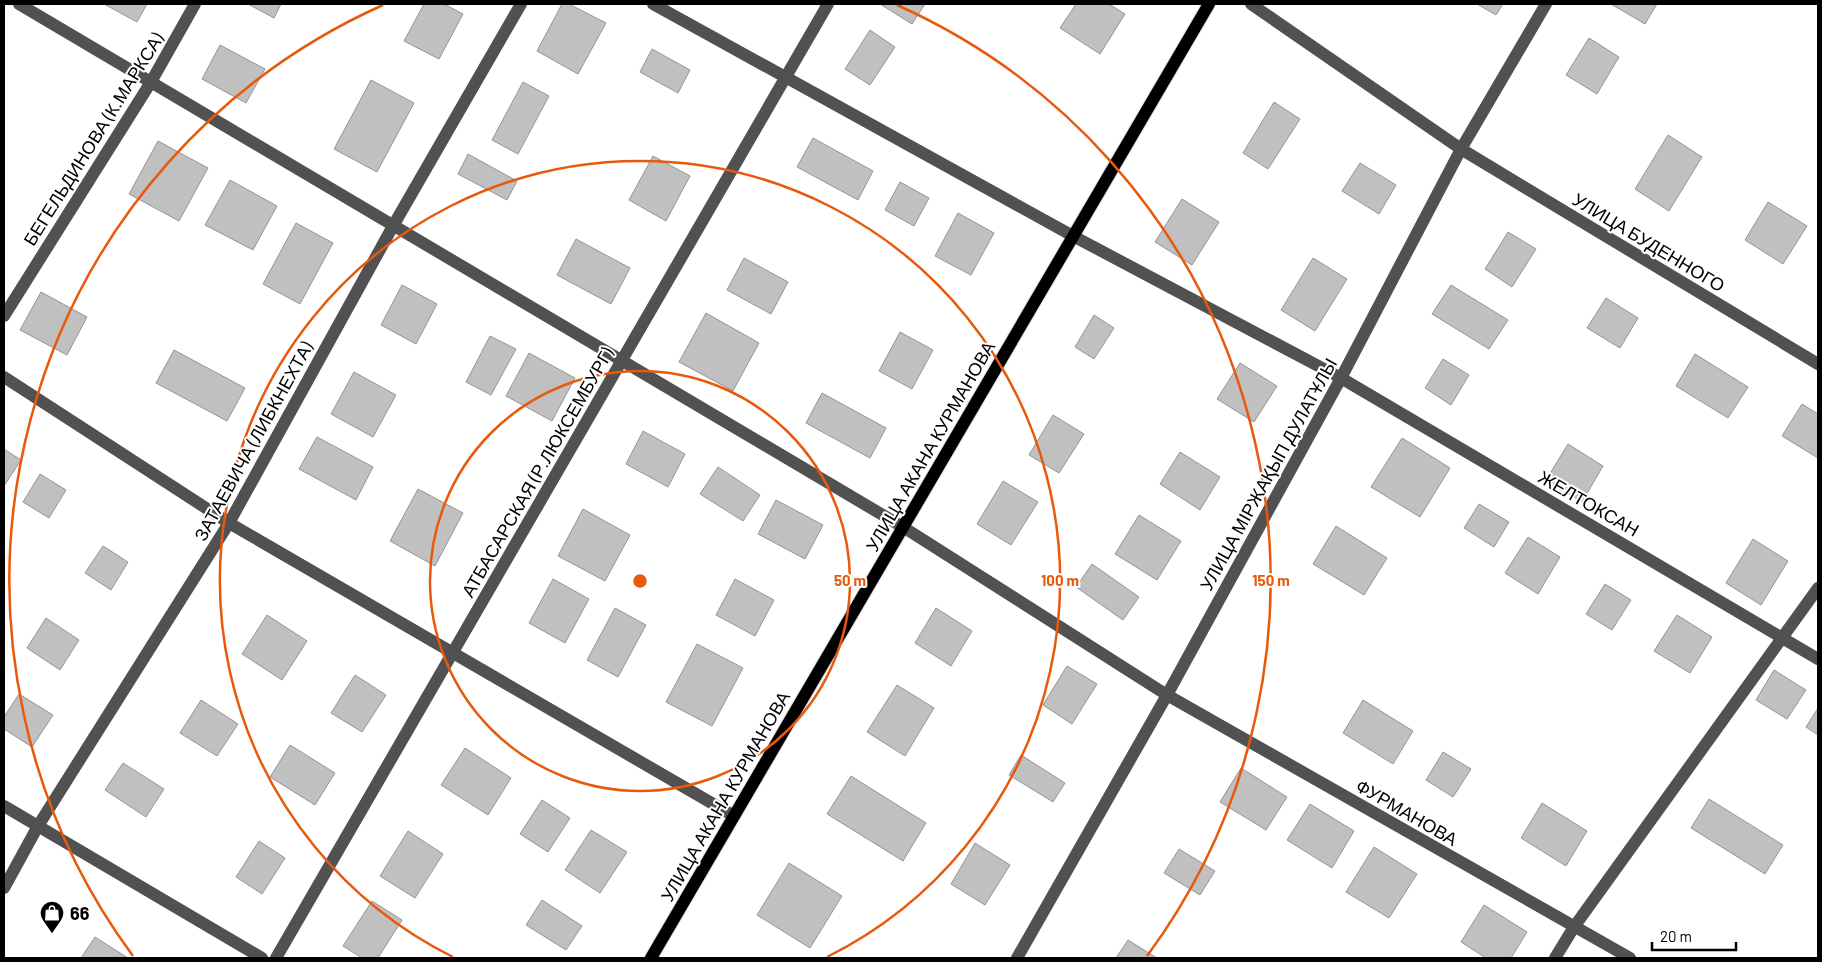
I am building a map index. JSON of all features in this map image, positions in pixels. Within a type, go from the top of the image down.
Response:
[{"type":"main road","name":"УЛИЦА АКАНА КУРМАНОВА","points":[[651,958],[1208,4]]},
{"type":"street","name":"ФУРМАНОВА","points":[[19,4],[903,528],[1167,695],[1630,958]]},
{"type":"street","name":"БЕГЕЛЬДИНОВА (К.МАРКСА)","points":[[4,316],[151,82],[195,4]]},
{"type":"street","name":"ЗАТАЕВИЧА (ЛИБКНЕХТА)","points":[[4,888],[38,826],[229,523],[393,226],[521,4]]},
{"type":"street","name":"ЖЕЛТОКСАН","points":[[653,4],[1073,236],[1341,378],[1818,658]]},
{"type":"street","name":"АТБАСАРСКАЯ (Р.ЛЮКСЕМБУРГ)","points":[[276,958],[828,4]]},
{"type":"street","name":"УЛИЦА БУДЕННОГО","points":[[1251,4],[1461,148],[1818,364]]},
{"type":"street","name":"УЛИЦА МІРЖАҚЫП ДУЛАТҰЛЫ","points":[[1017,958],[1167,695],[1341,378],[1461,148],[1546,4]]},
{"type":"street","points":[[4,377],[229,523],[734,816]]},
{"type":"street","points":[[1555,958],[1574,927],[1818,588]]},
{"type":"street","points":[[4,806],[262,958]]},
{"type":"building","points":[[104,4],[147,4],[137,22]]},
{"type":"building","points":[[248,4],[281,4],[274,18]]},
{"type":"building","points":[[424,4],[444,4],[463,14],[439,59],[404,41]]},
{"type":"building","points":[[562,4],[569,4],[606,23],[578,74],[537,51]]},
{"type":"building","points":[[880,4],[925,4],[912,24]]},
{"type":"building","points":[[1076,4],[1109,4],[1125,14],[1100,54],[1060,28]]},
{"type":"building","points":[[1477,4],[1503,4],[1496,15]]},
{"type":"building","points":[[1611,4],[1657,4],[1645,24]]},
{"type":"building","points":[[870,30],[895,47],[870,85],[845,69]]},
{"type":"building","points":[[1589,38],[1619,57],[1597,94],[1566,75]]},
{"type":"building","points":[[220,45],[265,69],[246,103],[202,79]]},
{"type":"building","points":[[652,49],[690,70],[678,93],[640,72]]},
{"type":"building","points":[[371,80],[414,103],[377,172],[334,149]]},
{"type":"building","points":[[523,82],[549,96],[518,154],[492,140]]},
{"type":"building","points":[[1274,102],[1300,119],[1268,169],[1243,153]]},
{"type":"building","points":[[1668,135],[1702,157],[1669,211],[1635,189]]},
{"type":"building","points":[[813,138],[873,171],[858,200],[797,167]]},
{"type":"building","points":[[158,141],[208,168],[179,221],[129,194]]},
{"type":"building","points":[[468,154],[517,181],[507,200],[458,174]]},
{"type":"building","points":[[653,156],[690,176],[666,221],[629,200]]},
{"type":"building","points":[[1360,163],[1396,185],[1379,214],[1342,191]]},
{"type":"building","points":[[230,180],[277,206],[253,250],[205,225]]},
{"type":"building","points":[[900,182],[929,198],[914,226],[885,210]]},
{"type":"building","points":[[1182,199],[1219,222],[1192,265],[1155,242]]},
{"type":"building","points":[[1768,202],[1807,226],[1783,264],[1745,240]]},
{"type":"building","points":[[958,213],[994,233],[971,275],[935,256]]},
{"type":"building","points":[[296,223],[333,243],[300,304],[263,284]]},
{"type":"building","points":[[1508,232],[1536,249],[1512,287],[1485,269]]},
{"type":"building","points":[[576,239],[630,268],[611,304],[557,275]]},
{"type":"building","points":[[744,258],[788,282],[771,314],[727,290]]},
{"type":"building","points":[[1313,258],[1347,279],[1315,331],[1281,310]]},
{"type":"building","points":[[402,285],[437,304],[416,344],[381,325]]},
{"type":"building","points":[[1451,285],[1508,320],[1489,349],[1432,314]]},
{"type":"building","points":[[41,292],[87,317],[67,355],[20,330]]},
{"type":"building","points":[[1606,298],[1638,318],[1620,348],[1587,328]]},
{"type":"building","points":[[706,313],[759,343],[733,391],[679,362]]},
{"type":"building","points":[[1094,315],[1114,328],[1094,359],[1075,347]]},
{"type":"building","points":[[900,332],[933,350],[912,389],[879,371]]},
{"type":"building","points":[[490,336],[516,349],[491,395],[466,382]]},
{"type":"building","points":[[174,350],[245,388],[227,421],[156,383]]},
{"type":"building","points":[[529,353],[575,378],[552,421],[506,396]]},
{"type":"building","points":[[1695,354],[1748,387],[1728,418],[1676,386]]},
{"type":"building","points":[[1443,359],[1469,375],[1451,405],[1425,388]]},
{"type":"building","points":[[1240,363],[1277,386],[1254,422],[1217,399]]},
{"type":"building","points":[[354,372],[396,395],[373,437],[331,414]]},
{"type":"building","points":[[822,393],[886,428],[870,458],[806,423]]},
{"type":"building","points":[[1802,404],[1818,414],[1818,458],[1782,436]]},
{"type":"building","points":[[1053,415],[1084,434],[1059,473],[1029,455]]},
{"type":"building","points":[[643,431],[685,454],[668,487],[626,464]]},
{"type":"building","points":[[317,437],[373,467],[356,500],[299,469]]},
{"type":"building","points":[[1402,438],[1450,468],[1420,517],[1371,487]]},
{"type":"building","points":[[1568,444],[1603,466],[1582,502],[1546,480]]},
{"type":"building","points":[[4,449],[21,460],[4,486]]},
{"type":"building","points":[[1180,452],[1220,477],[1200,510],[1160,484]]},
{"type":"building","points":[[718,467],[760,495],[743,521],[700,494]]},
{"type":"building","points":[[40,474],[66,490],[49,518],[23,502]]},
{"type":"building","points":[[1003,481],[1038,502],[1011,545],[977,524]]},
{"type":"building","points":[[418,489],[463,513],[435,566],[390,541]]},
{"type":"building","points":[[776,500],[823,525],[805,559],[758,534]]},
{"type":"building","points":[[1479,504],[1509,522],[1494,547],[1464,528]]},
{"type":"building","points":[[583,509],[630,535],[605,581],[558,556]]},
{"type":"building","points":[[1139,515],[1181,541],[1157,580],[1115,554]]},
{"type":"building","points":[[1336,526],[1387,558],[1364,595],[1313,564]]},
{"type":"building","points":[[1528,537],[1560,557],[1538,594],[1505,573]]},
{"type":"building","points":[[1753,539],[1788,561],[1761,605],[1726,583]]},
{"type":"building","points":[[103,546],[128,562],[111,590],[85,573]]},
{"type":"building","points":[[1092,564],[1139,597],[1123,620],[1076,587]]},
{"type":"building","points":[[553,579],[589,599],[565,643],[529,623]]},
{"type":"building","points":[[735,579],[774,600],[755,636],[716,615]]},
{"type":"building","points":[[1605,584],[1631,600],[1612,630],[1586,614]]},
{"type":"building","points":[[615,608],[646,625],[618,677],[587,660]]},
{"type":"building","points":[[936,608],[972,631],[951,666],[915,643]]},
{"type":"building","points":[[267,615],[307,641],[282,680],[242,654]]},
{"type":"building","points":[[1677,615],[1712,637],[1690,673],[1654,651]]},
{"type":"building","points":[[46,618],[79,640],[60,670],[27,648]]},
{"type":"building","points":[[697,644],[743,668],[712,726],[666,702]]},
{"type":"building","points":[[1067,666],[1097,684],[1072,724],[1043,705]]},
{"type":"building","points":[[1774,670],[1806,690],[1787,719],[1756,700]]},
{"type":"building","points":[[355,675],[386,695],[362,732],[331,713]]},
{"type":"building","points":[[897,685],[934,708],[905,756],[867,732]]},
{"type":"building","points":[[19,694],[53,715],[32,747],[4,729],[4,717]]},
{"type":"building","points":[[201,700],[238,724],[217,756],[180,733]]},
{"type":"building","points":[[1363,700],[1413,731],[1393,764],[1343,733]]},
{"type":"building","points":[[1818,708],[1818,735],[1806,727]]},
{"type":"building","points":[[290,745],[335,773],[315,805],[270,777]]},
{"type":"building","points":[[465,748],[511,778],[488,815],[441,785]]},
{"type":"building","points":[[1443,752],[1471,769],[1453,797],[1426,780]]},
{"type":"building","points":[[1021,755],[1065,783],[1053,802],[1009,775]]},
{"type":"building","points":[[123,763],[164,789],[146,817],[105,790]]},
{"type":"building","points":[[1241,768],[1287,797],[1266,830],[1220,802]]},
{"type":"building","points":[[851,776],[926,823],[903,861],[827,814]]},
{"type":"building","points":[[1709,799],[1783,845],[1765,874],[1691,828]]},
{"type":"building","points":[[542,800],[570,818],[548,852],[520,834]]},
{"type":"building","points":[[1542,803],[1587,831],[1566,866],[1521,838]]},
{"type":"building","points":[[1310,804],[1354,831],[1332,868],[1287,840]]},
{"type":"building","points":[[591,830],[627,852],[600,893],[565,870]]},
{"type":"building","points":[[408,831],[443,854],[415,898],[380,876]]},
{"type":"building","points":[[259,841],[285,858],[262,894],[236,877]]},
{"type":"building","points":[[975,843],[1010,865],[985,905],[951,884]]},
{"type":"building","points":[[1374,847],[1417,874],[1389,918],[1346,892]]},
{"type":"building","points":[[1179,849],[1215,871],[1200,895],[1164,873]]},
{"type":"building","points":[[789,863],[842,896],[810,948],[757,915]]},
{"type":"building","points":[[542,900],[582,926],[566,950],[526,925]]},
{"type":"building","points":[[372,901],[402,920],[378,958],[362,958],[343,946]]},
{"type":"building","points":[[1484,905],[1527,932],[1511,958],[1486,958],[1461,942]]},
{"type":"building","points":[[95,937],[128,958],[81,958]]},
{"type":"building","points":[[1128,940],[1157,958],[1116,958]]},
{"type":"place","name":"66","points":[[52,934]]}]
